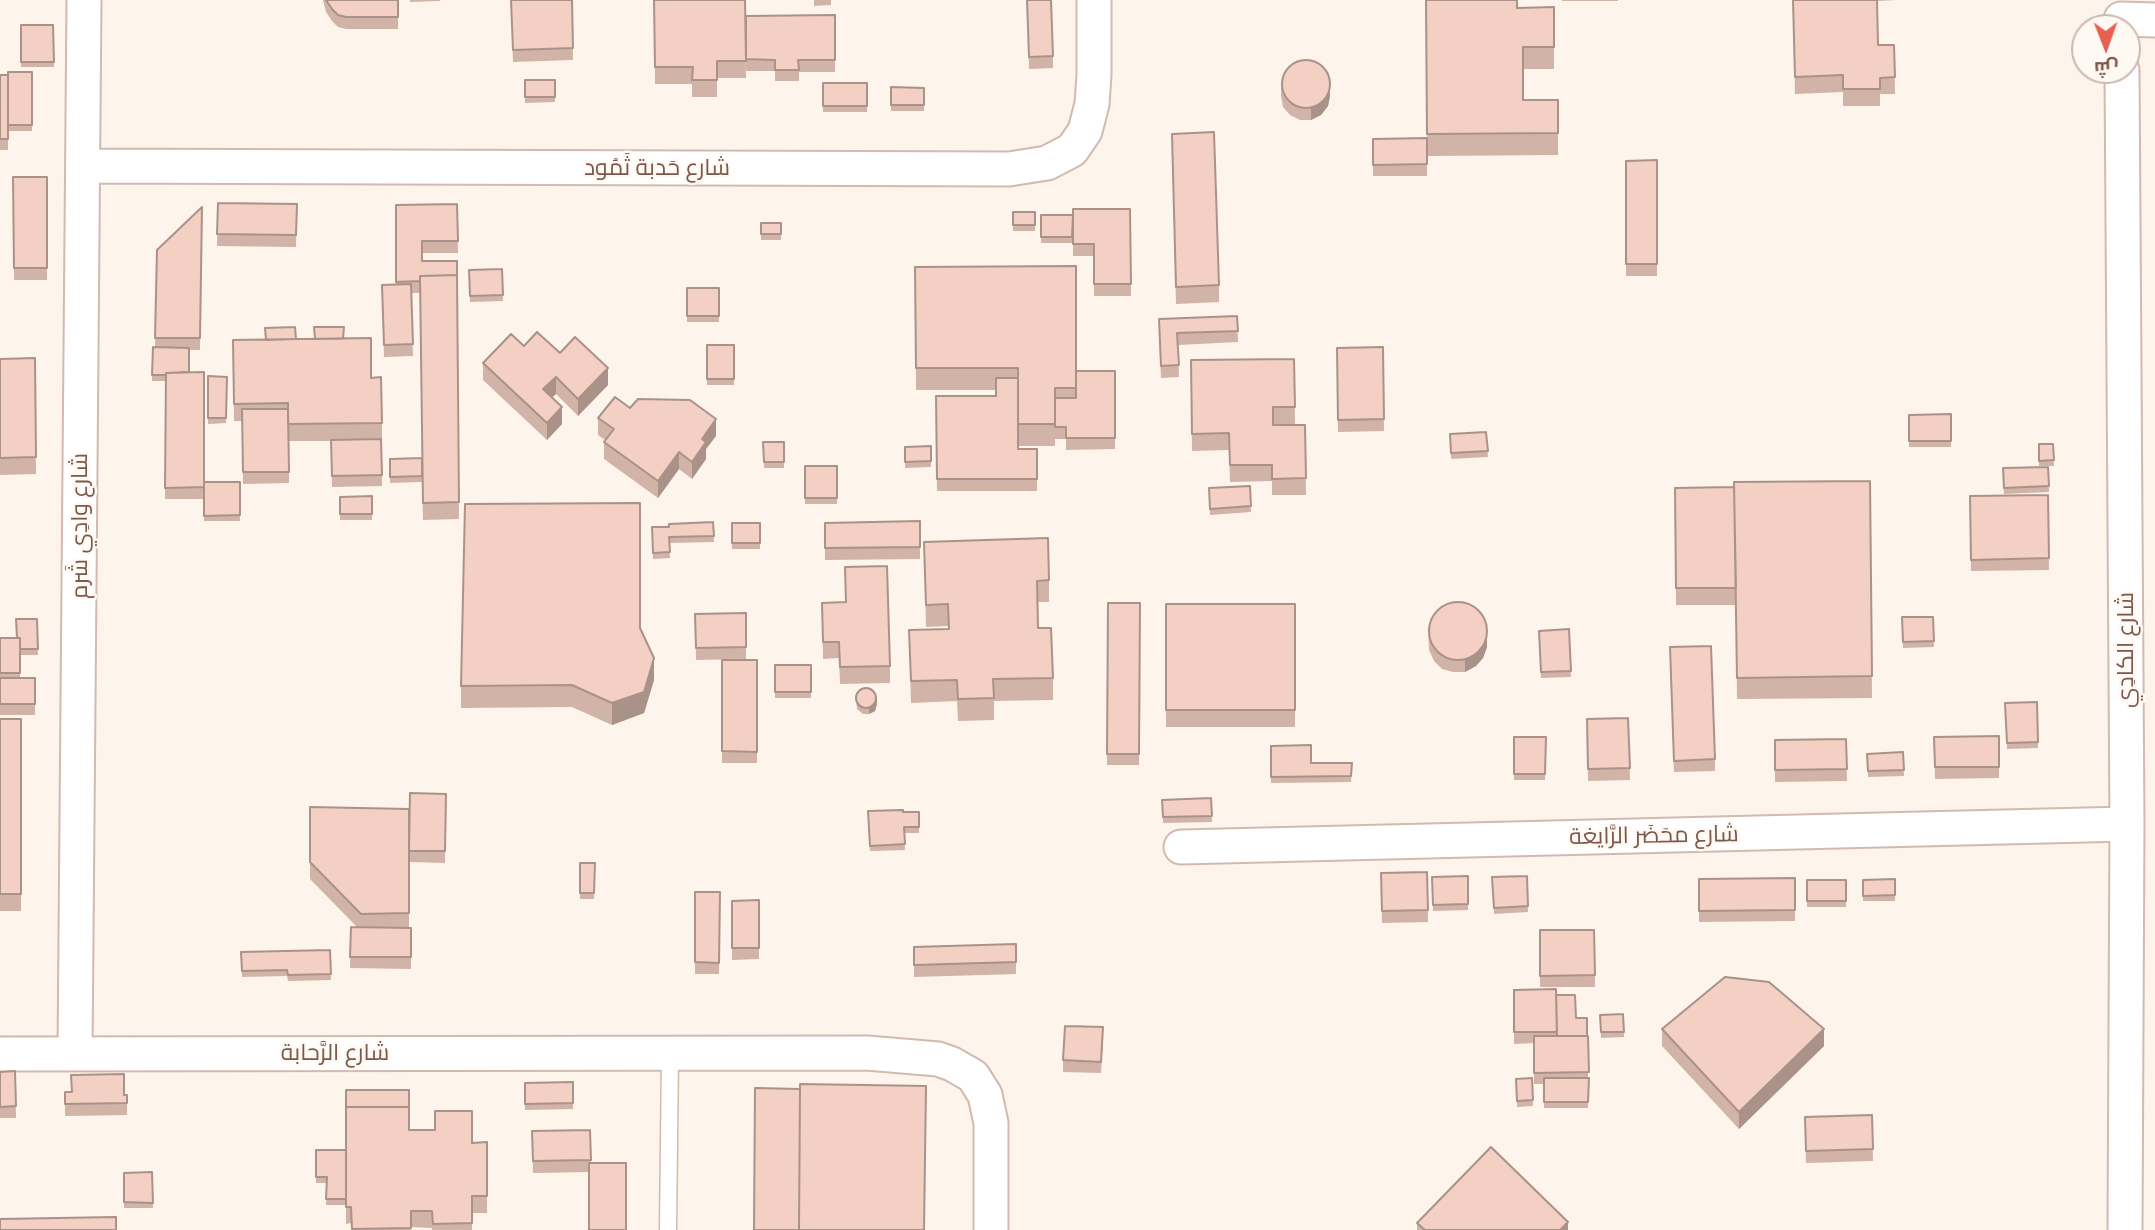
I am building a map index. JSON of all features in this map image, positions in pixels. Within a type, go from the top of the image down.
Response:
[{"type":"street","name":"شارع وادِي شَرم","points":[[75,1053],[84,0]]},
{"type":"street","name":"شارع حَدبة ثَمُود","points":[[83,166],[1009,169],[1047,163],[1072,149],[1085,131],[1092,104],[1094,75],[1094,0]]},
{"type":"street","name":"شارع الكادِي","points":[[2122,84],[2127,824],[2125,1230]]},
{"type":"street","name":"شارع محَضَر الرَّايغة","points":[[1181,847],[2127,824]]},
{"type":"street","name":"شارع الرَّحابة","points":[[0,1054],[867,1054],[937,1059],[973,1076],[985,1095],[990,1123],[990,1230]]},
{"type":"lane","points":[[668,1230],[670,1054]]},
{"type":"building","points":[[326,0],[398,0],[398,17],[346,17],[338,15]]},
{"type":"building","points":[[511,0],[572,0],[573,48],[513,50]]},
{"type":"building","points":[[654,0],[745,0],[746,61],[717,61],[717,80],[692,80],[693,67],[655,67]]},
{"type":"building","points":[[1027,0],[1051,0],[1053,56],[1029,57]]},
{"type":"building","points":[[1426,0],[1517,0],[1517,8],[1554,7],[1554,47],[1523,47],[1523,100],[1558,100],[1558,133],[1427,134]]},
{"type":"building","points":[[1793,0],[1877,0],[1878,45],[1894,45],[1895,77],[1880,78],[1880,89],[1843,89],[1843,75],[1795,77]]},
{"type":"building","points":[[835,15],[835,60],[798,60],[799,70],[775,70],[775,60],[746,59],[746,16]]},
{"type":"building","points":[[21,25],[53,25],[54,62],[21,62]]},
{"type":"building","points":[[1306,60],[1323,67],[1330,84],[1323,101],[1306,108],[1289,101],[1282,84],[1289,67]]},
{"type":"building","points":[[8,72],[32,72],[32,125],[8,125]]},
{"type":"building","points":[[0,75],[8,75],[8,139],[0,139]]},
{"type":"building","points":[[525,80],[555,80],[555,97],[525,97]]},
{"type":"building","points":[[823,83],[867,83],[867,106],[823,106]]},
{"type":"building","points":[[891,87],[924,88],[924,105],[891,105]]},
{"type":"building","points":[[1214,132],[1219,285],[1176,287],[1172,134]]},
{"type":"building","points":[[1427,138],[1427,164],[1373,165],[1373,139]]},
{"type":"building","points":[[1657,160],[1657,264],[1626,264],[1626,161]]},
{"type":"building","points":[[13,177],[47,177],[47,268],[14,268]]},
{"type":"building","points":[[218,203],[297,204],[296,235],[217,234]]},
{"type":"building","points":[[457,204],[458,241],[422,241],[422,261],[457,261],[457,275],[420,276],[420,281],[396,282],[396,205]]},
{"type":"building","points":[[202,207],[200,338],[155,338],[157,250]]},
{"type":"building","points":[[1073,209],[1130,209],[1131,284],[1094,284],[1094,244],[1073,244]]},
{"type":"building","points":[[1013,212],[1035,212],[1035,225],[1013,225]]},
{"type":"building","points":[[1041,215],[1073,215],[1072,237],[1041,237]]},
{"type":"building","points":[[761,223],[781,223],[781,234],[761,234]]},
{"type":"building","points":[[1076,266],[1076,388],[1055,388],[1055,424],[1018,424],[1018,368],[916,368],[915,267]]},
{"type":"building","points":[[502,269],[503,295],[470,296],[469,270]]},
{"type":"building","points":[[457,275],[459,502],[423,503],[420,276]]},
{"type":"building","points":[[411,284],[413,344],[384,345],[382,285]]},
{"type":"building","points":[[687,288],[719,288],[719,316],[687,316]]},
{"type":"building","points":[[1237,316],[1238,331],[1177,333],[1179,365],[1161,366],[1159,319]]},
{"type":"building","points":[[295,327],[296,339],[266,340],[265,328]]},
{"type":"building","points":[[314,327],[344,327],[343,339],[315,339]]},
{"type":"building","points":[[537,332],[560,353],[575,337],[608,368],[578,399],[556,377],[543,389],[562,407],[547,423],[483,363],[511,334],[524,346]]},
{"type":"building","points":[[371,338],[371,378],[381,377],[382,423],[288,424],[288,403],[234,404],[233,340]]},
{"type":"building","points":[[707,345],[734,345],[734,379],[707,379]]},
{"type":"building","points":[[153,347],[189,348],[189,372],[152,375]]},
{"type":"building","points":[[1383,347],[1384,419],[1338,420],[1337,348]]},
{"type":"building","points":[[35,358],[36,457],[0,458],[0,359]]},
{"type":"building","points":[[1294,359],[1295,407],[1273,407],[1273,425],[1305,425],[1306,478],[1272,479],[1272,465],[1230,465],[1229,433],[1192,434],[1191,360]]},
{"type":"building","points":[[1076,371],[1115,371],[1115,438],[1066,438],[1066,427],[1055,427],[1055,398],[1076,398]]},
{"type":"building","points":[[204,372],[204,487],[165,488],[166,373]]},
{"type":"building","points":[[208,376],[227,377],[226,418],[208,418]]},
{"type":"building","points":[[996,378],[1018,378],[1018,449],[1037,449],[1037,479],[937,479],[936,396],[996,396]]},
{"type":"building","points":[[615,397],[630,408],[638,399],[690,400],[716,419],[702,439],[706,442],[692,462],[679,452],[658,481],[604,442],[614,429],[598,418]]},
{"type":"building","points":[[242,409],[288,409],[289,472],[243,472]]},
{"type":"building","points":[[1951,414],[1951,441],[1909,441],[1909,415]]},
{"type":"building","points":[[1486,432],[1488,451],[1451,453],[1450,434]]},
{"type":"building","points":[[381,439],[382,475],[332,476],[331,440]]},
{"type":"building","points":[[763,442],[784,442],[784,462],[764,462]]},
{"type":"building","points":[[2039,444],[2053,444],[2054,460],[2039,461]]},
{"type":"building","points":[[931,446],[931,461],[905,462],[905,447]]},
{"type":"building","points":[[422,458],[422,476],[390,477],[390,459]]},
{"type":"building","points":[[805,466],[837,466],[837,498],[805,498]]},
{"type":"building","points":[[2048,467],[2049,486],[2004,488],[2003,468]]},
{"type":"building","points":[[1870,481],[1872,676],[1737,678],[1734,482]]},
{"type":"building","points":[[204,482],[240,482],[240,515],[204,516]]},
{"type":"building","points":[[1250,486],[1251,506],[1210,509],[1209,488]]},
{"type":"building","points":[[1734,487],[1736,588],[1676,588],[1675,488]]},
{"type":"building","points":[[2048,495],[2049,558],[1971,560],[1970,496]]},
{"type":"building","points":[[372,496],[372,514],[340,514],[340,497]]},
{"type":"building","points":[[640,503],[640,628],[654,658],[644,692],[612,703],[572,685],[461,686],[465,504]]},
{"type":"building","points":[[920,521],[920,547],[825,548],[825,523]]},
{"type":"building","points":[[713,522],[714,536],[669,537],[670,552],[653,553],[652,527]]},
{"type":"building","points":[[732,523],[760,523],[760,543],[732,543]]},
{"type":"building","points":[[1048,538],[1049,580],[1037,581],[1038,628],[1051,628],[1053,678],[993,679],[994,698],[958,699],[957,680],[911,681],[909,630],[949,629],[948,604],[926,605],[924,542]]},
{"type":"building","points":[[887,566],[890,666],[840,667],[839,642],[823,642],[822,603],[846,602],[845,567]]},
{"type":"building","points":[[1452,602],[1464,602],[1474,606],[1483,615],[1487,637],[1479,652],[1464,660],[1452,660],[1442,656],[1433,647],[1429,637],[1429,625],[1433,615],[1442,606]]},
{"type":"building","points":[[1108,603],[1140,603],[1139,754],[1107,754]]},
{"type":"building","points":[[1166,604],[1295,604],[1295,710],[1166,710]]},
{"type":"building","points":[[746,613],[746,647],[696,648],[695,614]]},
{"type":"building","points":[[1902,617],[1933,617],[1934,641],[1903,642]]},
{"type":"building","points":[[16,619],[37,619],[38,649],[20,649]]},
{"type":"building","points":[[1569,629],[1571,671],[1541,672],[1539,631]]},
{"type":"building","points":[[0,638],[20,638],[20,673],[0,673]]},
{"type":"building","points":[[1711,646],[1715,759],[1674,761],[1670,647]]},
{"type":"building","points":[[722,660],[757,660],[757,752],[722,751]]},
{"type":"building","points":[[775,665],[811,665],[811,692],[775,692]]},
{"type":"building","points":[[0,678],[35,678],[35,704],[0,704]]},
{"type":"building","points":[[862,688],[870,688],[876,698],[870,708],[862,708],[856,702],[856,694]]},
{"type":"building","points":[[2037,702],[2038,742],[2007,743],[2005,703]]},
{"type":"building","points":[[1628,718],[1630,768],[1588,769],[1587,719]]},
{"type":"building","points":[[0,719],[21,719],[21,894],[0,894]]},
{"type":"building","points":[[1999,736],[1999,767],[1935,767],[1934,737]]},
{"type":"building","points":[[1514,737],[1546,737],[1545,774],[1514,774]]},
{"type":"building","points":[[1846,739],[1847,769],[1775,770],[1775,740]]},
{"type":"building","points":[[1311,745],[1311,763],[1352,763],[1351,776],[1271,777],[1271,746]]},
{"type":"building","points":[[1903,752],[1904,770],[1868,771],[1867,754]]},
{"type":"building","points":[[410,793],[446,794],[445,851],[409,851]]},
{"type":"building","points":[[1211,798],[1212,816],[1163,817],[1162,800]]},
{"type":"building","points":[[310,807],[409,809],[409,913],[361,914],[310,862]]},
{"type":"building","points":[[868,811],[919,812],[919,827],[904,827],[905,844],[870,846]]},
{"type":"building","points":[[580,863],[595,863],[594,893],[580,893]]},
{"type":"building","points":[[1427,872],[1428,910],[1382,911],[1381,873]]},
{"type":"building","points":[[1468,876],[1468,904],[1433,905],[1432,877]]},
{"type":"building","points":[[1527,876],[1528,906],[1494,908],[1492,877]]},
{"type":"building","points":[[1795,878],[1795,910],[1699,911],[1699,879]]},
{"type":"building","points":[[1895,879],[1895,895],[1863,896],[1863,880]]},
{"type":"building","points":[[1807,880],[1846,880],[1846,901],[1807,901]]},
{"type":"building","points":[[695,892],[720,892],[719,963],[695,962]]},
{"type":"building","points":[[759,900],[759,948],[732,948],[732,901]]},
{"type":"building","points":[[351,927],[411,928],[411,957],[350,957]]},
{"type":"building","points":[[1540,930],[1594,930],[1595,975],[1540,976]]},
{"type":"building","points":[[1016,944],[1016,962],[914,965],[914,947]]},
{"type":"building","points":[[330,950],[331,974],[288,975],[287,970],[242,971],[241,952]]},
{"type":"building","points":[[1725,977],[1769,982],[1824,1029],[1739,1112],[1662,1029]]},
{"type":"building","points":[[1556,989],[1557,1032],[1514,1032],[1514,990]]},
{"type":"building","points":[[1556,995],[1575,995],[1576,1018],[1587,1018],[1587,1036],[1557,1036]]},
{"type":"building","points":[[1623,1014],[1624,1032],[1601,1032],[1600,1015]]},
{"type":"building","points":[[1065,1026],[1103,1027],[1101,1062],[1063,1060]]},
{"type":"building","points":[[1534,1036],[1588,1036],[1589,1072],[1534,1073]]},
{"type":"building","points":[[15,1071],[16,1106],[0,1107],[0,1072]]},
{"type":"building","points":[[124,1074],[124,1095],[127,1095],[127,1103],[65,1104],[65,1092],[72,1092],[71,1075]]},
{"type":"building","points":[[1532,1078],[1533,1100],[1517,1101],[1516,1079]]},
{"type":"building","points":[[1544,1078],[1589,1078],[1588,1102],[1544,1102]]},
{"type":"building","points":[[573,1082],[573,1103],[525,1104],[525,1083]]},
{"type":"building","points":[[800,1084],[926,1086],[924,1230],[799,1230]]},
{"type":"building","points":[[755,1088],[800,1089],[799,1230],[754,1230]]},
{"type":"building","points":[[346,1090],[409,1090],[409,1107],[346,1107]]},
{"type":"building","points":[[346,1107],[409,1107],[409,1130],[435,1130],[435,1111],[472,1111],[472,1143],[487,1142],[487,1196],[472,1196],[472,1223],[433,1224],[432,1211],[411,1211],[411,1228],[352,1229],[351,1207],[346,1207]]},
{"type":"building","points":[[1872,1115],[1873,1149],[1806,1151],[1805,1117]]},
{"type":"building","points":[[590,1130],[591,1160],[533,1161],[532,1131]]},
{"type":"building","points":[[1491,1147],[1568,1222],[1560,1230],[1425,1230],[1417,1223]]},
{"type":"building","points":[[316,1150],[346,1150],[346,1199],[326,1199],[327,1177],[316,1177]]},
{"type":"building","points":[[589,1163],[626,1163],[626,1230],[589,1230]]},
{"type":"building","points":[[152,1172],[153,1203],[124,1202],[124,1173]]},
{"type":"building","points":[[116,1217],[116,1230],[0,1230],[0,1219]]}]
